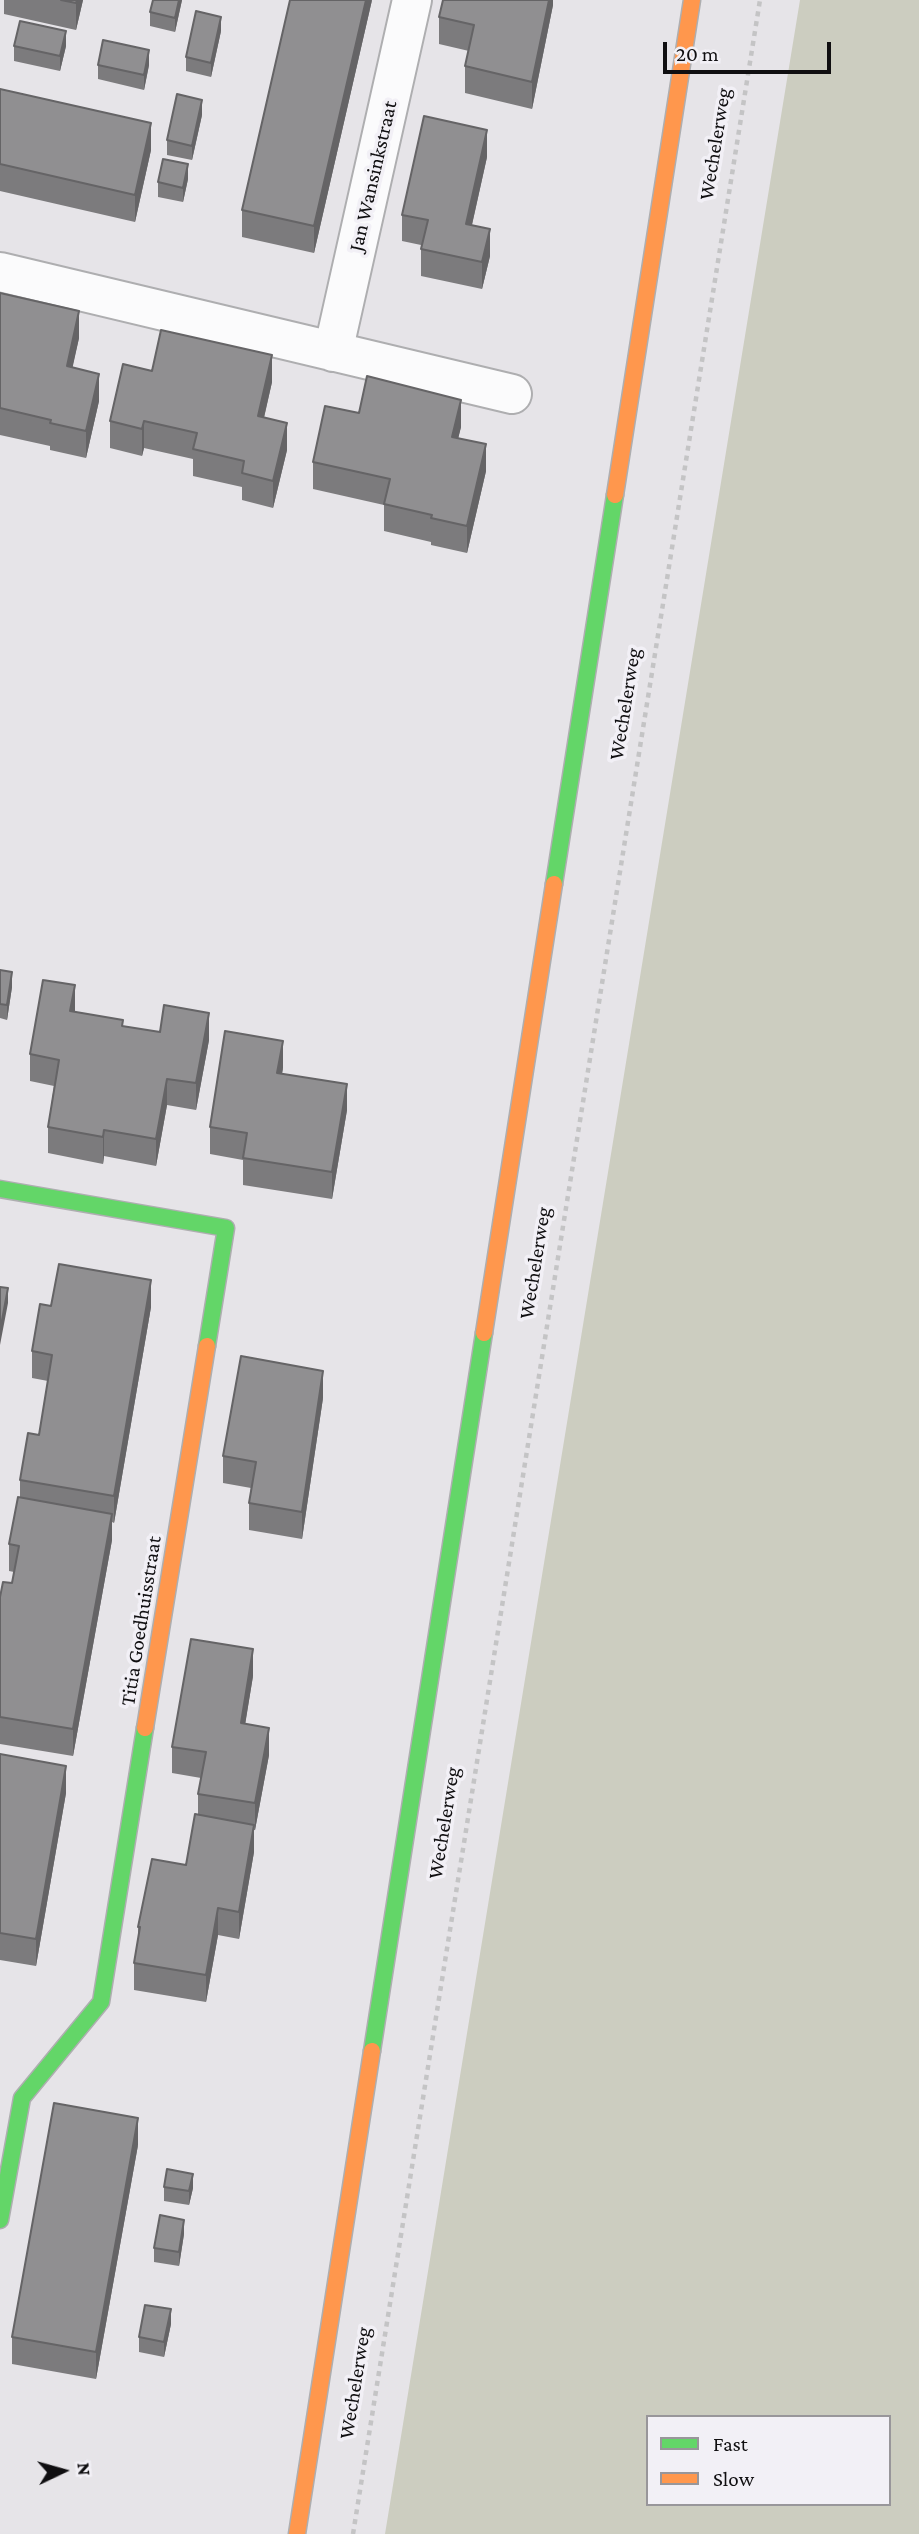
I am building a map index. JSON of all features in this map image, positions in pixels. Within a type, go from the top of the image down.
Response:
[{"type":"street","name":"Jan Wansinkstraat","points":[[333,352],[412,0]]},
{"type":"street","name":"Wechelerweg","points":[[297,2534],[692,0]]},
{"type":"street","points":[[0,272],[512,394]]},
{"type":"street","name":"Titia Goedhuisstraat","points":[[0,1189],[226,1228],[101,2002],[22,2098],[0,2220]]},
{"type":"path","name":"Wechelerweg","points":[[353,2534],[760,0]]},
{"type":"shaded area","points":[[800,0],[919,0],[919,2534],[385,2534]]},
{"type":"building","points":[[153,0],[179,0],[175,18],[150,12]]},
{"type":"building","points":[[290,0],[366,0],[314,226],[242,210]]},
{"type":"building","points":[[443,0],[549,0],[532,82],[465,66],[474,25],[439,17]]},
{"type":"building","points":[[196,11],[221,17],[211,63],[186,57]]},
{"type":"building","points":[[20,21],[66,31],[60,56],[14,46]]},
{"type":"building","points":[[103,40],[149,50],[144,75],[98,65]]},
{"type":"building","points":[[0,89],[151,123],[135,195],[0,164]]},
{"type":"building","points":[[177,94],[202,100],[192,146],[167,140]]},
{"type":"building","points":[[424,116],[487,130],[466,224],[490,229],[482,262],[421,249],[428,220],[402,215]]},
{"type":"building","points":[[163,159],[188,164],[183,188],[158,182]]},
{"type":"building","points":[[0,293],[79,311],[67,366],[99,374],[86,431],[0,408]]},
{"type":"building","points":[[161,330],[272,355],[258,416],[287,423],[273,481],[242,473],[244,461],[193,449],[197,433],[144,421],[142,429],[110,421],[123,364],[152,371]]},
{"type":"building","points":[[367,376],[461,400],[452,437],[486,444],[467,526],[384,504],[390,479],[313,462],[325,406],[359,413]]},
{"type":"building","points":[[0,970],[12,972],[7,1005],[0,1004]]},
{"type":"building","points":[[43,980],[75,985],[70,1011],[123,1020],[122,1026],[160,1032],[164,1005],[209,1013],[196,1083],[167,1079],[156,1139],[104,1130],[103,1137],[48,1127],[59,1060],[30,1054]]},
{"type":"building","points":[[225,1031],[283,1041],[277,1073],[347,1084],[332,1172],[243,1158],[247,1133],[210,1127]]},
{"type":"building","points":[[59,1264],[151,1280],[114,1496],[20,1480],[28,1433],[39,1435],[52,1355],[32,1351],[40,1304],[51,1306]]},
{"type":"building","points":[[0,1287],[8,1288],[0,1331]]},
{"type":"building","points":[[241,1356],[323,1371],[302,1512],[249,1503],[256,1462],[223,1456]]},
{"type":"building","points":[[18,1497],[112,1514],[73,1729],[0,1717],[0,1597],[3,1582],[12,1583],[19,1546],[9,1544]]},
{"type":"building","points":[[191,1639],[253,1649],[241,1723],[269,1728],[255,1803],[198,1794],[206,1752],[172,1747]]},
{"type":"building","points":[[0,1754],[66,1766],[36,1939],[0,1933]]},
{"type":"building","points":[[195,1814],[254,1825],[239,1912],[218,1908],[206,1975],[134,1963],[138,1927],[152,1859],[186,1865]]},
{"type":"building","points":[[54,2103],[138,2118],[96,2352],[12,2337]]},
{"type":"building","points":[[167,2169],[193,2174],[189,2191],[164,2187]]},
{"type":"building","points":[[160,2215],[184,2220],[179,2252],[154,2248]]},
{"type":"building","points":[[145,2305],[171,2309],[164,2342],[139,2337]]},
{"type":"traffic: fast","points":[[554,884],[615,495]]},
{"type":"traffic: fast","points":[[0,1189],[226,1228],[207,1346]]},
{"type":"traffic: fast","points":[[372,2051],[484,1333]]},
{"type":"traffic: fast","points":[[0,2220],[22,2098],[101,2002],[145,1728]]},
{"type":"traffic: slow","points":[[615,495],[692,0]]},
{"type":"traffic: slow","points":[[484,1333],[554,884]]},
{"type":"traffic: slow","points":[[145,1728],[207,1346]]},
{"type":"traffic: slow","points":[[297,2534],[372,2051]]}]
